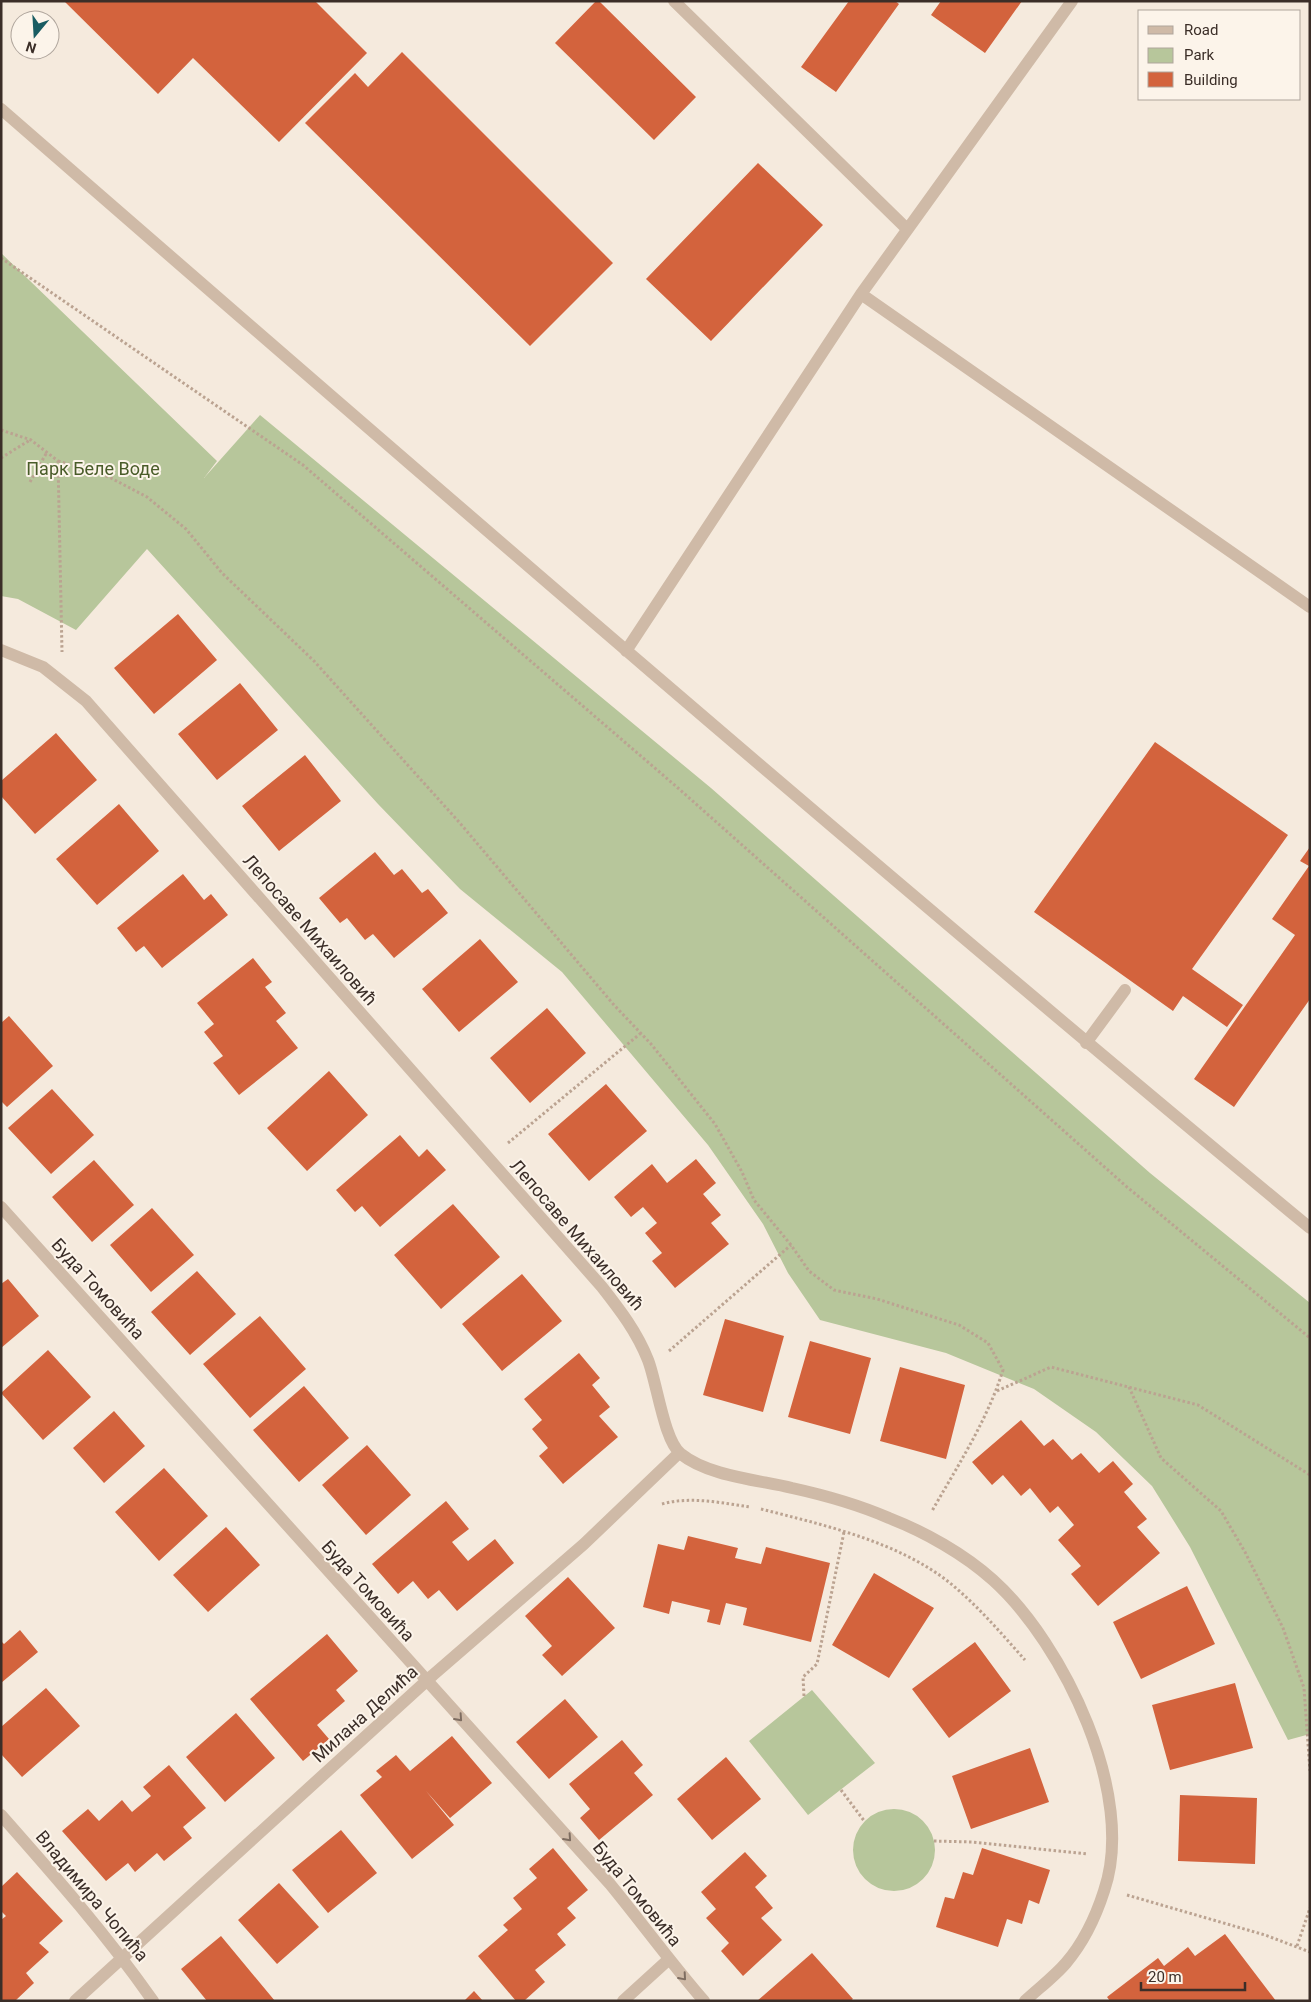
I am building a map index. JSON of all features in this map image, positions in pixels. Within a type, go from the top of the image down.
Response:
[{"type":"street","points":[[674,1],[907,229]]},
{"type":"street","points":[[626,650],[861,294],[1072,1]]},
{"type":"street","points":[[1,110],[626,650],[1086,1043],[1310,1228]]},
{"type":"street","points":[[861,294],[1310,607]]},
{"type":"street","name":"Лепосаве Михаиловић","points":[[1,650],[43,667],[86,701],[602,1287],[631,1325],[649,1361],[669,1434],[679,1453]]},
{"type":"street","points":[[1086,1043],[1125,990]]},
{"type":"street","name":"Буда Томовића","points":[[1,1207],[426,1682],[610,1884],[668,1960],[704,2001]]},
{"type":"street","points":[[679,1453],[717,1471],[794,1488],[890,1518],[962,1557],[993,1580],[1024,1612],[1048,1646],[1087,1718],[1103,1773],[1112,1829],[1111,1857],[1105,1890],[1088,1930],[1066,1963],[1026,2001]]},
{"type":"street","name":"Милана Делића","points":[[75,2001],[426,1682],[584,1544],[679,1453]]},
{"type":"street","name":"Владимира Чопића","points":[[1,1815],[123,1958],[153,2001]]},
{"type":"street","points":[[623,2001],[668,1960]]},
{"type":"path","points":[[1,258],[303,465],[678,788],[1127,1187],[1310,1338]]},
{"type":"path","points":[[1,430],[31,440],[58,461],[109,477],[147,498],[186,529],[222,573],[314,661],[459,822],[614,1005],[641,1033],[715,1124],[742,1172],[754,1200],[791,1245],[809,1271],[834,1290],[877,1299],[940,1317],[959,1325],[988,1343],[1003,1370],[996,1392],[987,1414],[928,1517]]},
{"type":"path","points":[[1,458],[31,440]]},
{"type":"path","points":[[30,482],[47,452]]},
{"type":"path","points":[[58,461],[62,657],[67,687]]},
{"type":"path","points":[[489,1160],[533,1121],[641,1033]]},
{"type":"path","points":[[668,1351],[791,1245]]},
{"type":"path","points":[[996,1392],[1052,1367],[1198,1405],[1310,1475]]},
{"type":"path","points":[[1129,1387],[1161,1458],[1221,1511],[1245,1552],[1283,1628],[1304,1688],[1310,1771]]},
{"type":"path","points":[[658,1505],[673,1501],[712,1502],[756,1508],[886,1547],[910,1558],[948,1582],[988,1618],[1031,1667]]},
{"type":"path","points":[[804,1696],[803,1677],[817,1664],[843,1533],[853,1506]]},
{"type":"path","points":[[841,1790],[865,1822]]},
{"type":"path","points":[[934,1841],[972,1842],[1090,1854]]},
{"type":"path","points":[[1105,1890],[1147,1900],[1297,1946],[1310,1952]]},
{"type":"path","points":[[1297,1946],[1310,1908]]},
{"type":"green space","name":"Парк Беле Воде","points":[[1,253],[217,461],[204,478],[260,415],[711,788],[1150,1173],[1310,1303],[1310,1734],[1288,1740],[1190,1547],[1152,1486],[1096,1432],[1034,1389],[946,1353],[820,1320],[788,1273],[763,1224],[708,1145],[562,972],[460,889],[378,804],[147,549],[76,630],[18,599],[1,596]]},
{"type":"green space","points":[[812,1690],[875,1763],[808,1815],[749,1741]]},
{"type":"green space","points":[[894,1809],[910,1813],[923,1821],[931,1834],[935,1850],[931,1866],[923,1879],[910,1887],[894,1891],[878,1887],[865,1879],[857,1866],[853,1850],[857,1834],[865,1821],[878,1813]]},
{"type":"building","points":[[64,1],[315,1],[367,53],[279,142],[193,58],[158,94]]},
{"type":"building","points":[[596,1],[599,1],[696,97],[654,140],[555,43]]},
{"type":"building","points":[[849,1],[895,1],[899,4],[836,92],[801,67]]},
{"type":"building","points":[[941,1],[1022,1],[985,53],[931,15]]},
{"type":"building","points":[[402,52],[613,263],[530,346],[305,123],[355,73],[368,87]]},
{"type":"building","points":[[758,163],[823,225],[711,341],[646,279]]},
{"type":"building","points":[[178,614],[217,660],[154,714],[114,668]]},
{"type":"building","points":[[240,683],[278,730],[217,780],[178,734]]},
{"type":"building","points":[[56,733],[97,780],[35,834],[1,796],[1,781]]},
{"type":"building","points":[[1155,742],[1288,835],[1192,969],[1243,1005],[1227,1027],[1183,996],[1173,1011],[1034,912]]},
{"type":"building","points":[[305,755],[341,801],[279,851],[242,806]]},
{"type":"building","points":[[119,804],[159,851],[97,905],[56,859]]},
{"type":"building","points":[[1310,847],[1310,999],[1234,1107],[1194,1079],[1295,935],[1272,919],[1309,866],[1300,861]]},
{"type":"building","points":[[375,852],[394,875],[402,869],[422,893],[428,889],[448,913],[394,958],[373,934],[365,940],[347,918],[340,923],[319,898]]},
{"type":"building","points":[[183,874],[204,900],[211,894],[228,915],[162,968],[144,946],[136,952],[117,928]]},
{"type":"building","points":[[480,939],[518,982],[459,1032],[422,989]]},
{"type":"building","points":[[253,958],[272,982],[265,987],[286,1013],[276,1021],[298,1048],[239,1095],[213,1063],[223,1056],[204,1032],[214,1024],[197,1003]]},
{"type":"building","points":[[547,1008],[586,1053],[530,1103],[490,1058]]},
{"type":"building","points":[[9,1016],[53,1066],[7,1107],[1,1101],[1,1023]]},
{"type":"building","points":[[329,1071],[368,1115],[307,1171],[267,1128]]},
{"type":"building","points":[[606,1084],[647,1131],[589,1181],[548,1134]]},
{"type":"building","points":[[52,1089],[94,1135],[51,1174],[8,1128]]},
{"type":"building","points":[[400,1135],[419,1157],[427,1149],[446,1170],[380,1227],[362,1206],[355,1212],[336,1190]]},
{"type":"building","points":[[696,1159],[716,1183],[703,1194],[721,1215],[711,1223],[729,1244],[675,1288],[652,1261],[662,1253],[645,1233],[657,1223],[643,1207],[631,1217],[614,1197],[652,1164],[667,1183]]},
{"type":"building","points":[[94,1160],[134,1205],[92,1242],[52,1197]]},
{"type":"building","points":[[453,1204],[500,1257],[441,1309],[394,1255]]},
{"type":"building","points":[[152,1208],[194,1255],[151,1292],[110,1245]]},
{"type":"building","points":[[197,1271],[236,1314],[190,1355],[151,1312]]},
{"type":"building","points":[[522,1274],[562,1321],[502,1371],[462,1324]]},
{"type":"building","points":[[8,1279],[39,1316],[1,1348],[1,1284]]},
{"type":"building","points":[[260,1316],[306,1369],[250,1418],[203,1364]]},
{"type":"building","points":[[725,1319],[784,1336],[763,1412],[703,1395]]},
{"type":"building","points":[[810,1341],[871,1358],[850,1434],[788,1417]]},
{"type":"building","points":[[48,1350],[91,1397],[43,1440],[1,1393]]},
{"type":"building","points":[[579,1353],[600,1378],[592,1385],[610,1407],[599,1416],[618,1437],[563,1484],[539,1456],[548,1448],[532,1429],[542,1420],[524,1399]]},
{"type":"building","points":[[900,1367],[965,1385],[946,1459],[880,1441]]},
{"type":"building","points":[[304,1386],[349,1438],[299,1482],[253,1430]]},
{"type":"building","points":[[114,1411],[145,1446],[104,1483],[73,1448]]},
{"type":"building","points":[[1021,1420],[1044,1446],[1053,1439],[1072,1460],[1081,1453],[1099,1473],[1113,1461],[1133,1484],[1124,1492],[1147,1519],[1137,1527],[1160,1553],[1098,1606],[1071,1574],[1081,1566],[1058,1540],[1074,1525],[1058,1506],[1050,1513],[1030,1488],[1021,1496],[1003,1475],[992,1485],[972,1462]]},
{"type":"building","points":[[367,1445],[411,1495],[366,1535],[322,1485]]},
{"type":"building","points":[[164,1468],[208,1516],[159,1561],[115,1512]]},
{"type":"building","points":[[446,1501],[469,1529],[452,1542],[468,1561],[495,1539],[514,1563],[457,1611],[439,1590],[428,1599],[413,1581],[398,1594],[372,1564]]},
{"type":"building","points":[[226,1527],[260,1565],[208,1612],[173,1575]]},
{"type":"building","points":[[688,1536],[738,1548],[735,1558],[761,1564],[766,1547],[830,1563],[811,1642],[743,1625],[747,1608],[726,1603],[720,1625],[707,1622],[710,1610],[672,1601],[669,1614],[643,1607],[658,1544],[684,1550]]},
{"type":"building","points":[[874,1573],[934,1608],[889,1678],[832,1645]]},
{"type":"building","points":[[568,1577],[615,1628],[562,1676],[542,1655],[552,1646],[525,1616]]},
{"type":"building","points":[[1187,1586],[1215,1644],[1141,1679],[1113,1622]]},
{"type":"building","points":[[20,1630],[38,1652],[1,1683],[1,1641],[4,1644]]},
{"type":"building","points":[[327,1634],[358,1671],[336,1690],[345,1701],[317,1725],[329,1739],[303,1761],[250,1699]]},
{"type":"building","points":[[975,1642],[1011,1691],[949,1738],[912,1689]]},
{"type":"building","points":[[1235,1683],[1253,1748],[1170,1770],[1152,1705]]},
{"type":"building","points":[[46,1688],[80,1726],[22,1777],[1,1754],[1,1727]]},
{"type":"building","points":[[565,1699],[598,1737],[549,1779],[516,1742]]},
{"type":"building","points":[[236,1713],[275,1758],[225,1802],[186,1757]]},
{"type":"building","points":[[452,1736],[492,1783],[450,1818],[426,1791],[454,1825],[412,1859],[360,1795],[382,1777],[376,1771],[396,1755],[410,1771]]},
{"type":"building","points":[[622,1740],[643,1765],[634,1773],[653,1795],[599,1840],[580,1818],[590,1809],[569,1784]]},
{"type":"building","points":[[1030,1748],[1049,1802],[971,1829],[952,1776]]},
{"type":"building","points":[[726,1757],[761,1799],[712,1840],[677,1799]]},
{"type":"building","points":[[169,1765],[206,1808],[183,1827],[192,1838],[164,1861],[157,1853],[135,1872],[128,1863],[106,1881],[62,1831],[88,1809],[99,1821],[122,1800],[132,1812],[151,1796],[143,1787]]},
{"type":"building","points":[[1180,1795],[1257,1798],[1255,1864],[1178,1861]]},
{"type":"building","points":[[341,1830],[377,1873],[328,1913],[292,1870]]},
{"type":"building","points":[[553,1848],[588,1890],[567,1908],[576,1918],[557,1934],[566,1945],[535,1970],[545,1982],[524,2001],[516,2001],[478,1956],[508,1930],[503,1925],[522,1909],[513,1898],[537,1878],[529,1869]]},
{"type":"building","points":[[982,1848],[1050,1870],[1039,1904],[1029,1900],[1022,1924],[1007,1919],[998,1947],[936,1927],[945,1897],[954,1899],[963,1872],[973,1875]]},
{"type":"building","points":[[745,1852],[767,1876],[755,1887],[773,1908],[761,1918],[782,1940],[743,1976],[721,1951],[729,1943],[706,1918],[716,1909],[701,1892]]},
{"type":"building","points":[[17,1872],[63,1921],[39,1943],[49,1952],[26,1973],[34,1983],[15,2001],[1,2001],[1,1920],[6,1916],[1,1911],[1,1887]]},
{"type":"building","points":[[279,1883],[319,1927],[277,1964],[238,1920]]},
{"type":"building","points":[[1225,1934],[1276,2001],[1110,2001],[1107,1997],[1158,1958],[1164,1966],[1188,1947],[1195,1956]]},
{"type":"building","points":[[221,1936],[275,2001],[207,2001],[181,1969]]},
{"type":"building","points":[[812,1953],[853,1999],[850,2001],[757,2001]]},
{"type":"building","points":[[474,1991],[483,2001],[464,2001]]}]
